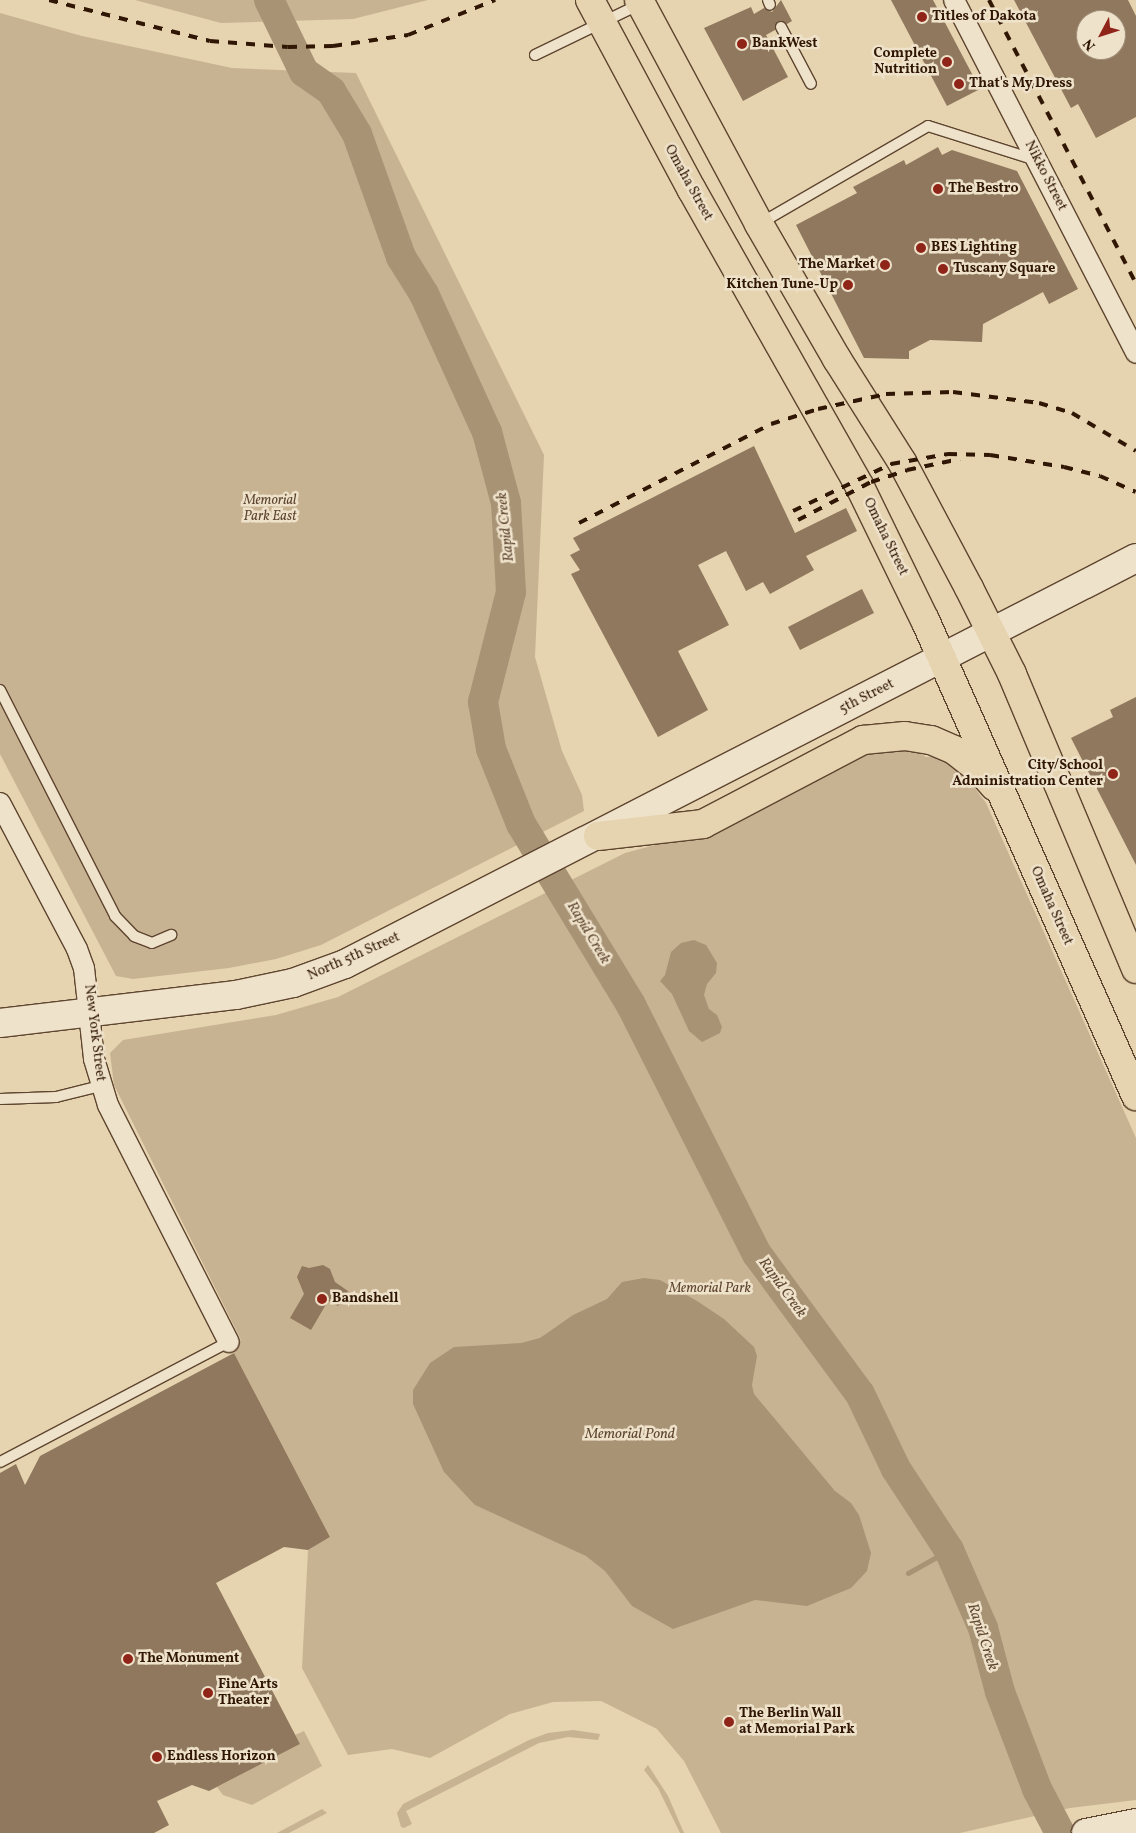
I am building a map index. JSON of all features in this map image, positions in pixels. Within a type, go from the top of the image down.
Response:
[{"type":"main road","points":[[640,2],[759,224],[837,359],[902,462],[991,632],[1136,969]]},
{"type":"main road","name":"Omaha Street","points":[[596,11],[692,190],[856,478],[942,658],[1136,1096]]},
{"type":"main road","name":"5th Street","points":[[598,836],[1136,558]]},
{"type":"main road","points":[[598,836],[703,824],[863,740],[905,736],[931,740],[954,750],[981,771],[1004,799]]},
{"type":"main road","name":"North 5th Street","points":[[0,1023],[91,1010],[236,995],[293,983],[345,964],[598,836]]},
{"type":"main road","points":[[1098,1831],[1136,1824]]},
{"type":"street","name":"Nikko Street","points":[[954,0],[1136,353]]},
{"type":"street","name":"New York Street","points":[[0,803],[78,949],[89,985],[100,1086],[229,1342]]},
{"type":"lane","points":[[536,55],[596,11],[640,2]]},
{"type":"lane","points":[[781,27],[811,84]]},
{"type":"lane","points":[[759,224],[801,197],[928,126],[1036,160]]},
{"type":"lane","points":[[0,690],[4,708],[116,916],[134,936],[152,943],[171,935]]},
{"type":"lane","points":[[0,1099],[56,1097],[100,1086]]},
{"type":"lane","points":[[0,1461],[229,1342]]},
{"type":"green space","points":[[135,0],[428,0],[353,19],[221,23]]},
{"type":"green space","name":"Memorial Park East","points":[[0,13],[82,36],[232,68],[356,73],[544,455],[535,657],[562,751],[582,795],[584,811],[321,945],[276,959],[229,968],[133,979],[116,976],[0,754]]},
{"type":"green space","name":"Memorial Park","points":[[913,749],[926,757],[944,756],[968,779],[986,803],[1136,1138],[1136,1800],[1070,1808],[960,1833],[721,1833],[684,1761],[657,1729],[601,1701],[553,1702],[510,1714],[430,1758],[392,1749],[348,1755],[302,1668],[308,1550],[330,1537],[233,1351],[241,1340],[114,1085],[110,1053],[123,1040],[276,1015],[338,997],[625,853],[681,838],[875,750]]},
{"type":"green space","points":[[573,1730],[600,1734],[598,1740],[568,1737],[539,1743],[406,1811],[412,1824],[404,1828],[401,1827],[397,1813],[403,1804],[529,1740],[548,1733]]},
{"type":"green space","points":[[304,1731],[322,1766],[252,1805],[223,1795],[217,1787],[300,1744],[295,1735]]},
{"type":"green space","points":[[648,1765],[668,1796],[684,1833],[680,1833],[658,1788],[644,1770]]},
{"type":"green space","points":[[322,1809],[327,1813],[289,1833],[277,1833]]},
{"type":"water","points":[[694,940],[706,945],[717,963],[716,973],[707,984],[704,995],[709,1009],[717,1015],[722,1027],[720,1033],[702,1042],[689,1031],[672,994],[660,981],[665,975],[671,952],[681,943]]},
{"type":"water","name":"Memorial Pond","points":[[644,1278],[660,1280],[697,1301],[724,1319],[754,1347],[757,1356],[752,1385],[754,1394],[835,1491],[851,1503],[859,1515],[871,1553],[867,1571],[851,1588],[807,1606],[755,1600],[673,1629],[632,1606],[605,1571],[586,1556],[475,1505],[444,1472],[413,1404],[413,1390],[430,1363],[454,1347],[521,1343],[540,1338],[573,1315],[607,1299],[622,1282]]},
{"type":"building","name":"BankWest","points":[[781,0],[792,21],[787,24],[778,21],[775,30],[766,35],[788,77],[743,101],[704,28],[751,7],[754,14],[764,8],[772,12]]},
{"type":"building","points":[[891,0],[933,0],[980,89],[947,106]]},
{"type":"building","points":[[1014,0],[1128,0],[1136,16],[1136,117],[1096,138],[1078,104],[1071,108]]},
{"type":"building","name":"Tuscany Square","points":[[938,147],[942,155],[952,150],[1017,171],[1078,289],[1049,304],[1043,292],[983,324],[982,342],[930,340],[909,351],[909,359],[864,358],[796,225],[857,193],[853,187],[904,160],[906,165]]},
{"type":"building","points":[[754,446],[795,533],[846,508],[857,531],[806,556],[814,570],[770,594],[763,582],[746,591],[726,551],[698,565],[729,625],[678,651],[708,710],[658,737],[571,574],[580,570],[570,555],[580,550],[573,538]]},
{"type":"building","points":[[862,589],[874,613],[800,650],[788,627]]},
{"type":"building","name":"City/School Administration Center","points":[[1136,697],[1136,865],[1071,738],[1113,717],[1110,710]]},
{"type":"building","name":"Bandshell","points":[[323,1265],[330,1269],[335,1282],[348,1291],[338,1306],[328,1301],[311,1330],[290,1318],[304,1294],[297,1277],[302,1266],[309,1268]]},
{"type":"building","name":"The Monument","points":[[234,1353],[330,1537],[308,1550],[284,1547],[216,1583],[300,1744],[209,1791],[192,1785],[157,1801],[169,1825],[154,1833],[0,1833],[0,1473],[16,1464],[25,1485],[40,1456]]},
{"type":"waterway","name":"Rapid Creek","points":[[269,0],[304,72],[331,91],[357,134],[401,257],[424,294],[487,432],[506,503],[511,592],[483,702],[491,749],[521,824],[631,1005],[757,1254],[860,1394],[896,1469],[949,1550],[983,1628],[1000,1692],[1037,1789],[1060,1833]]},
{"type":"waterway","points":[[908,1573],[949,1550]]},
{"type":"railway","points":[[49,0],[210,41],[288,47],[333,46],[408,35],[495,0]]},
{"type":"railway","points":[[989,0],[1136,284]]},
{"type":"railway","points":[[579,523],[771,424],[818,409],[886,394],[953,392],[1039,403],[1072,413],[1136,451]]},
{"type":"railway","points":[[793,511],[891,464],[948,454],[990,455],[1064,467],[1100,476],[1136,492]]},
{"type":"railway","points":[[798,520],[871,482],[907,470],[960,459]]},
{"type":"place","name":"Titles of Dakota","points":[[922,17]]},
{"type":"place","name":"BankWest","points":[[742,44]]},
{"type":"place","name":"Complete Nutrition","points":[[947,62]]},
{"type":"place","name":"That's My Dress","points":[[959,84]]},
{"type":"place","name":"The Bestro","points":[[938,189]]},
{"type":"place","name":"BES Lighting","points":[[921,248]]},
{"type":"place","name":"The Market","points":[[885,265]]},
{"type":"place","name":"Tuscany Square","points":[[943,269]]},
{"type":"place","name":"Kitchen Tune-Up","points":[[848,285]]},
{"type":"place","name":"City/School Administration Center","points":[[1113,774]]},
{"type":"place","name":"Bandshell","points":[[322,1299]]},
{"type":"place","name":"The Monument","points":[[128,1659]]},
{"type":"place","name":"Fine Arts Theater","points":[[208,1693]]},
{"type":"place","name":"The Berlin Wall at Memorial Park","points":[[729,1722]]},
{"type":"place","name":"Endless Horizon","points":[[157,1757]]}]
